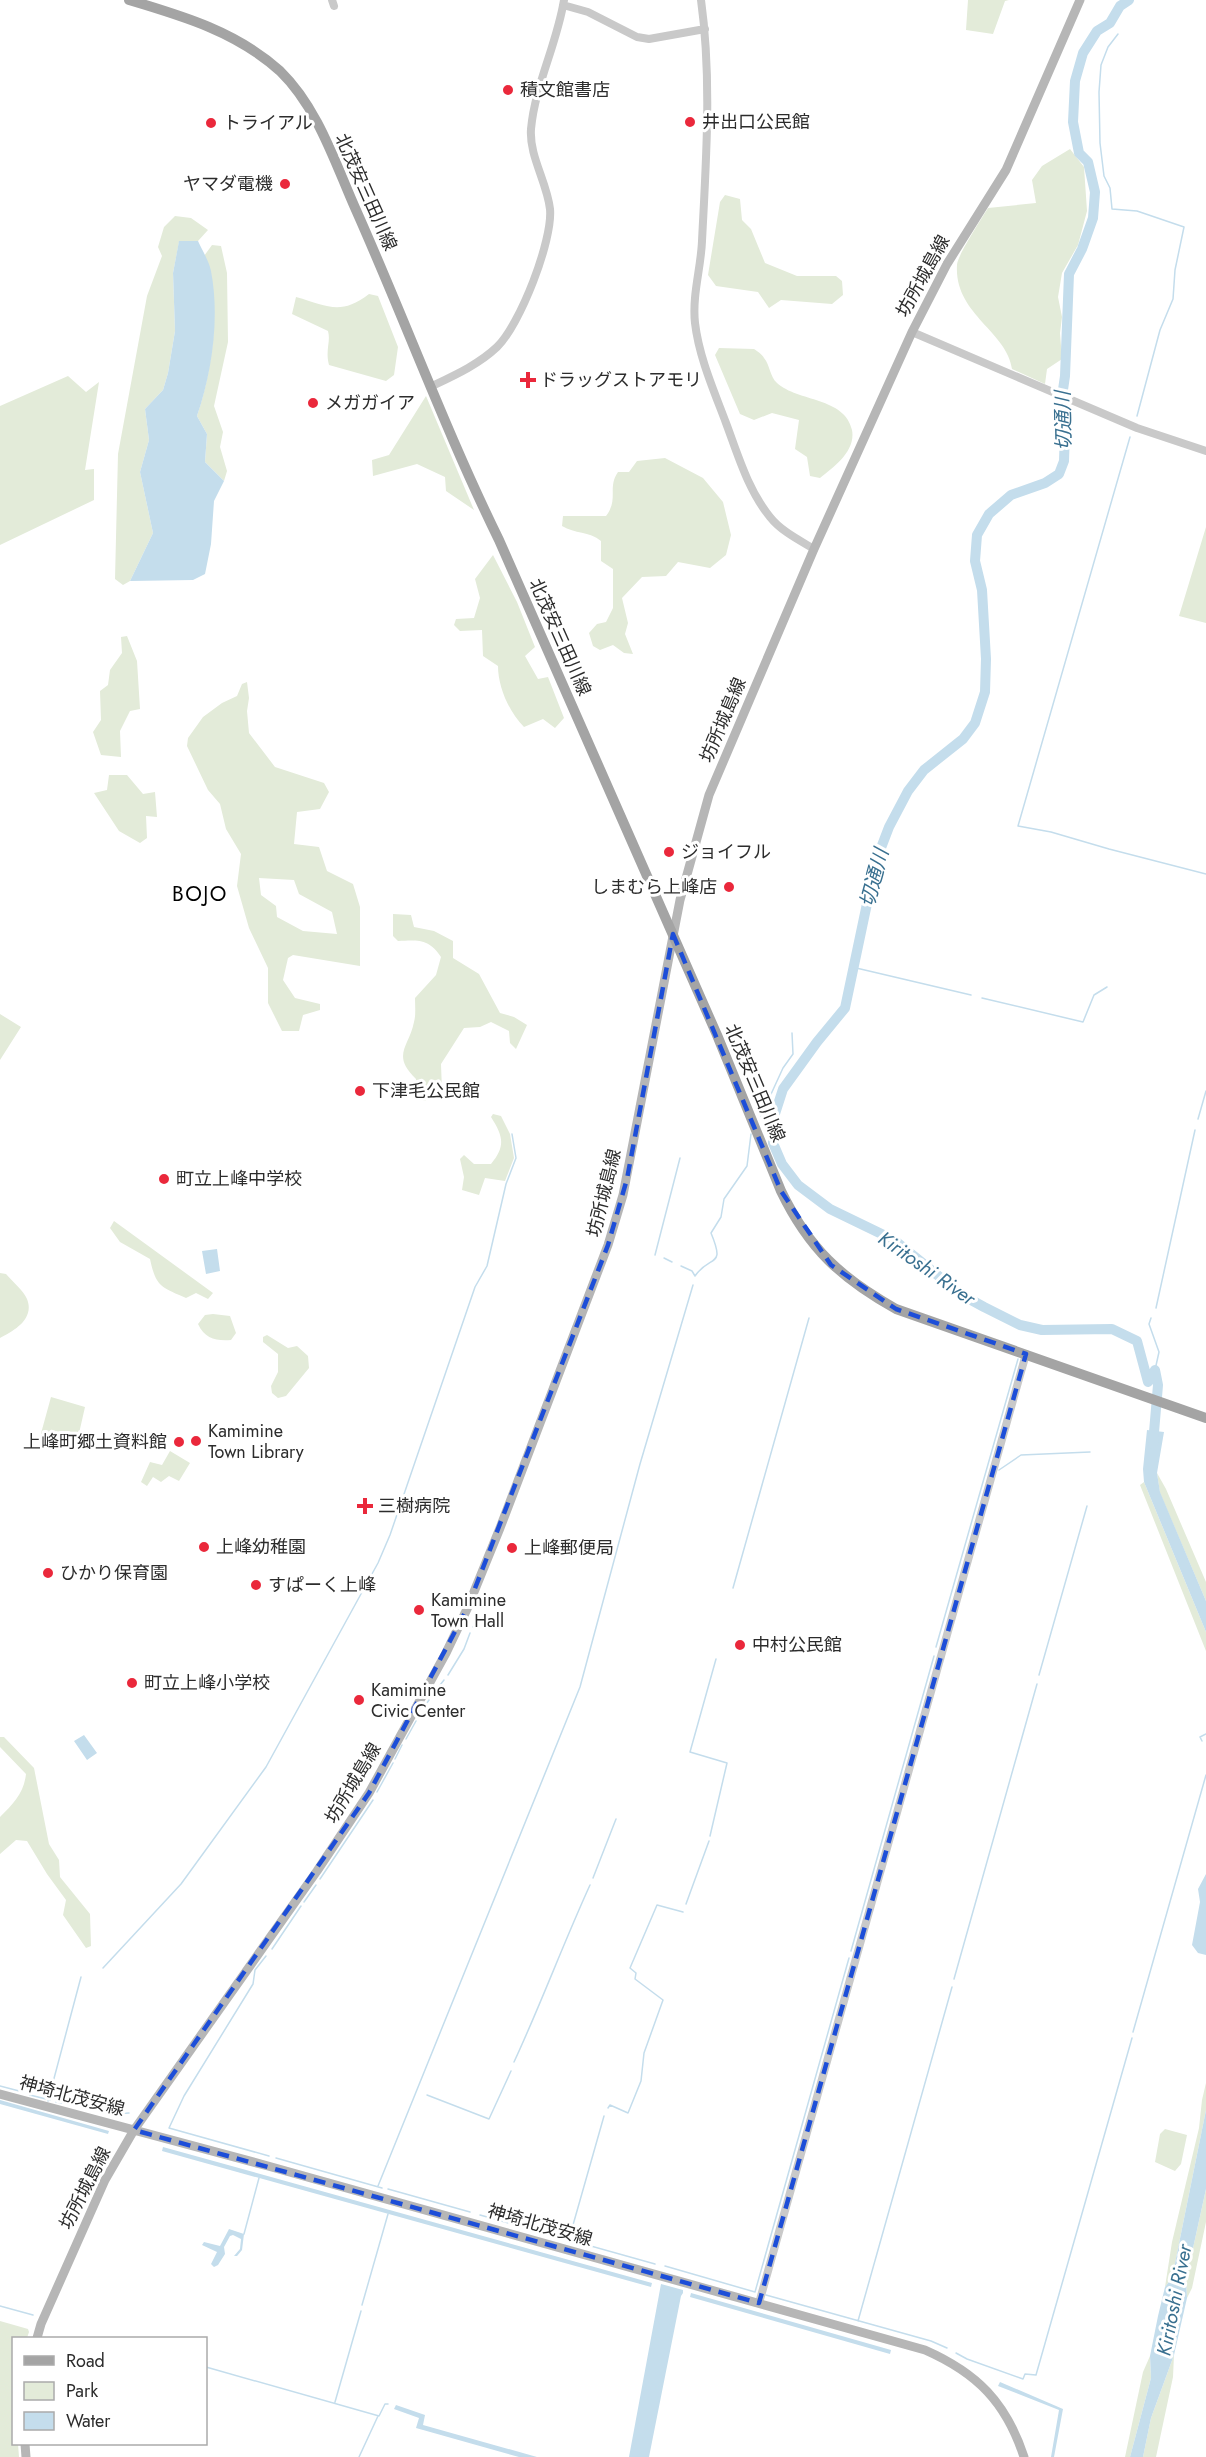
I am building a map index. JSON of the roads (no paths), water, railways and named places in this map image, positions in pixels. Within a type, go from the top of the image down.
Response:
[{"type":"main road","name":"北茂安三田川線","points":[[129,0],[201,23],[258,54],[280,72],[297,91],[317,122],[430,387],[673,934],[793,1215],[831,1265],[862,1290],[896,1309],[1206,1418]]},
{"type":"main road","name":"坊所城島線","points":[[37,2337],[82,2229],[105,2180],[134,2130],[317,1871],[369,1793],[447,1653],[467,1610],[608,1245],[627,1179],[673,934],[693,849],[709,795],[814,549],[912,332],[953,255],[1006,170],[1080,0]]},
{"type":"main road","name":"神埼北茂安線","points":[[0,2094],[925,2350],[948,2360],[980,2383],[993,2397],[1008,2416],[1024,2457]]},
{"type":"street","points":[[701,0],[705,29],[706,69],[703,223],[695,321],[698,338],[709,377],[758,501],[771,519],[790,535],[814,549]]},
{"type":"street","points":[[430,387],[479,362],[498,346],[509,331],[546,246],[550,226],[548,199],[531,132],[535,108],[563,3],[596,15],[637,37],[649,39],[705,29]]},
{"type":"street","points":[[912,332],[1137,428],[1206,451]]},
{"type":"street","points":[[759,2303],[1026,1354]]},
{"type":"water","points":[[179,241],[198,241],[211,271],[215,307],[213,345],[207,381],[197,416],[207,434],[205,462],[224,481],[214,501],[211,544],[205,574],[193,580],[130,581],[153,533],[140,472],[149,440],[145,409],[163,390],[168,373],[175,331],[173,273]]},
{"type":"water","points":[[217,1249],[220,1271],[206,1274],[202,1251]]},
{"type":"water","points":[[1147,1430],[1164,1432],[1157,1473],[1160,1492],[1206,1601],[1206,1632],[1144,1482]]},
{"type":"water","points":[[84,1735],[97,1753],[87,1760],[74,1741]]},
{"type":"water","points":[[1206,1874],[1206,1955],[1198,1953],[1192,1945],[1200,1902],[1198,1889]]},
{"type":"water","points":[[0,2100],[109,2131],[108,2134],[0,2104]]},
{"type":"water","name":"Kiritoshi River","points":[[1206,2110],[1206,2189],[1186,2280],[1187,2298],[1174,2355],[1151,2418],[1143,2457],[1130,2457],[1151,2378],[1150,2356],[1158,2316],[1165,2287],[1172,2278]]},
{"type":"water","points":[[163,2147],[652,2283],[651,2287],[162,2151]]},
{"type":"water","points":[[229,2229],[244,2234],[242,2250],[234,2256],[240,2249],[241,2239],[230,2236],[224,2247],[225,2254],[214,2267],[211,2264],[217,2252],[202,2245],[204,2242],[220,2246]]},
{"type":"water","points":[[661,2284],[683,2290],[683,2293],[649,2457],[629,2457]]},
{"type":"water","points":[[691,2293],[891,2350],[890,2354],[690,2297]]},
{"type":"water","points":[[1000,2382],[1063,2409],[1054,2457],[1051,2457],[1059,2410],[998,2386]]},
{"type":"water","points":[[396,2405],[425,2415],[423,2425],[537,2457],[519,2457],[416,2428],[419,2418],[394,2409]]},
{"type":"waterway","name":"切通川","points":[[1129,0],[1120,6],[1110,23],[1097,31],[1083,53],[1075,81],[1073,122],[1079,153],[1088,162],[1095,192],[1093,218],[1082,249],[1069,274],[1065,376],[1060,410],[1065,431],[1064,461],[1059,474],[1045,483],[1011,495],[989,514],[977,535],[975,561],[982,590],[986,659],[985,692],[975,723],[963,739],[924,770],[908,791],[889,827],[876,861],[845,1008],[783,1089],[773,1120],[773,1143],[782,1164],[798,1185],[830,1209],[894,1240],[962,1295],[984,1307],[1020,1325],[1042,1330],[1112,1329],[1137,1341],[1148,1382],[1155,1370],[1158,1385],[1153,1444]]},
{"type":"waterway","points":[[1118,34],[1108,47],[1101,65],[1099,92],[1100,143],[1104,176],[1110,188],[1112,209],[1137,211],[1184,227],[1175,270],[1173,299],[1160,330],[1137,416]]},
{"type":"waterway","points":[[1130,437],[1018,826],[1051,832],[1206,874]]},
{"type":"waterway","points":[[852,967],[971,995]]},
{"type":"waterway","points":[[982,998],[1083,1022],[1094,995],[1107,987]]},
{"type":"waterway","points":[[761,1116],[783,1068],[793,1054],[792,1033]]},
{"type":"waterway","points":[[1198,1119],[1206,1091]]},
{"type":"waterway","points":[[1156,1308],[1195,1130]]},
{"type":"waterway","points":[[103,1968],[181,1884],[266,1767],[378,1563],[390,1535],[475,1287],[487,1266],[506,1184],[516,1158],[512,1134]]},
{"type":"waterway","points":[[681,1266],[692,1271],[695,1276],[716,1257],[717,1252],[711,1233],[721,1217],[724,1199],[747,1166],[751,1134]]},
{"type":"waterway","points":[[655,1255],[680,1158]]},
{"type":"waterway","points":[[664,1258],[672,1262]]},
{"type":"waterway","points":[[378,2186],[580,1687],[640,1464],[693,1285]]},
{"type":"waterway","points":[[733,1588],[809,1318]]},
{"type":"waterway","points":[[1151,1318],[1149,1324],[1159,1352],[1155,1370]]},
{"type":"waterway","points":[[936,1647],[1018,1359]]},
{"type":"waterway","points":[[999,1470],[1021,1455],[1090,1452]]},
{"type":"waterway","points":[[1039,1675],[1087,1506]]},
{"type":"waterway","points":[[473,1627],[479,1618]]},
{"type":"waterway","points":[[448,1675],[464,1649],[470,1633]]},
{"type":"waterway","points":[[851,1951],[934,1656]]},
{"type":"waterway","points":[[710,1836],[727,1763],[690,1752],[716,1659]]},
{"type":"waterway","points":[[433,1694],[444,1680]]},
{"type":"waterway","points":[[954,1979],[1037,1684]]},
{"type":"waterway","points":[[424,1707],[429,1700]]},
{"type":"waterway","points":[[406,1739],[416,1721]]},
{"type":"waterway","points":[[1202,1741],[1200,1737],[1206,1734]]},
{"type":"waterway","points":[[395,1759],[402,1745]]},
{"type":"waterway","points":[[377,1792],[393,1763]]},
{"type":"waterway","points":[[1133,2032],[1206,1775]]},
{"type":"waterway","points":[[320,1879],[373,1800]]},
{"type":"waterway","points":[[593,1878],[616,1819]]},
{"type":"waterway","points":[[686,1904],[709,1841]]},
{"type":"waterway","points":[[304,1902],[316,1885]]},
{"type":"waterway","points":[[514,2062],[590,1885]]},
{"type":"waterway","points":[[608,2108],[610,2105],[628,2113],[641,2081],[644,2053],[663,2000],[635,1979],[636,1973],[630,1968],[657,1905],[683,1912]]},
{"type":"waterway","points":[[272,1949],[301,1906]]},
{"type":"waterway","points":[[266,1956],[255,1970],[253,1984],[184,2096],[169,2128],[269,2156]]},
{"type":"waterway","points":[[665,2266],[755,2292],[849,1958]]},
{"type":"waterway","points":[[48,2101],[81,1977]]},
{"type":"waterway","points":[[858,2321],[952,1987]]},
{"type":"waterway","points":[[956,2353],[1023,2379],[1025,2374],[1036,2375],[1132,2038]]},
{"type":"waterway","points":[[427,2095],[489,2119],[511,2071]]},
{"type":"waterway","points":[[0,2086],[23,2092]]},
{"type":"waterway","points":[[30,2095],[50,2100]]},
{"type":"waterway","points":[[70,2101],[103,2110]]},
{"type":"waterway","points":[[56,2102],[62,2103]]},
{"type":"waterway","points":[[116,2114],[129,2113]]},
{"type":"waterway","points":[[569,2239],[604,2116]]},
{"type":"waterway","points":[[276,2158],[382,2188]]},
{"type":"waterway","points":[[244,2234],[259,2178]]},
{"type":"waterway","points":[[388,2189],[470,2212]]},
{"type":"waterway","points":[[362,2305],[388,2214]]},
{"type":"waterway","points":[[480,2215],[655,2264]]},
{"type":"waterway","points":[[766,2295],[931,2341],[947,2348]]},
{"type":"waterway","points":[[0,2306],[33,2315]]},
{"type":"waterway","points":[[335,2402],[361,2311]]},
{"type":"waterway","points":[[207,2367],[379,2416],[385,2404],[388,2404]]},
{"type":"waterway","points":[[359,2457],[378,2416]]},
{"type":"place","name":"積文館書店","points":[[508,90]]},
{"type":"place","name":"井出口公民館","points":[[690,122]]},
{"type":"place","name":"トライアル","points":[[211,123]]},
{"type":"place","name":"ヤマダ電機","points":[[285,184]]},
{"type":"place","name":"ドラッグストアモリ","points":[[528,380]]},
{"type":"place","name":"メガガイア","points":[[313,403]]},
{"type":"place","name":"ジョイフル","points":[[669,852]]},
{"type":"place","name":"しまむら上峰店","points":[[729,887]]},
{"type":"place","name":"下津毛公民館","points":[[360,1091]]},
{"type":"place","name":"町立上峰中学校","points":[[164,1179]]},
{"type":"place","name":"Kamimine Town Library","points":[[196,1441]]},
{"type":"place","name":"上峰町郷土資料館","points":[[179,1442]]},
{"type":"place","name":"三樹病院","points":[[365,1506]]},
{"type":"place","name":"上峰幼稚園","points":[[204,1547]]},
{"type":"place","name":"上峰郵便局","points":[[512,1548]]},
{"type":"place","name":"ひかり保育園","points":[[48,1573]]},
{"type":"place","name":"すぱーく上峰","points":[[256,1585]]},
{"type":"place","name":"Kamimine Town Hall","points":[[419,1610]]},
{"type":"place","name":"中村公民館","points":[[740,1645]]},
{"type":"place","name":"町立上峰小学校","points":[[132,1683]]},
{"type":"place","name":"Kamimine Civic Center","points":[[359,1700]]},
{"type":"district","name":"BOJO","points":[[200,894]]}]
